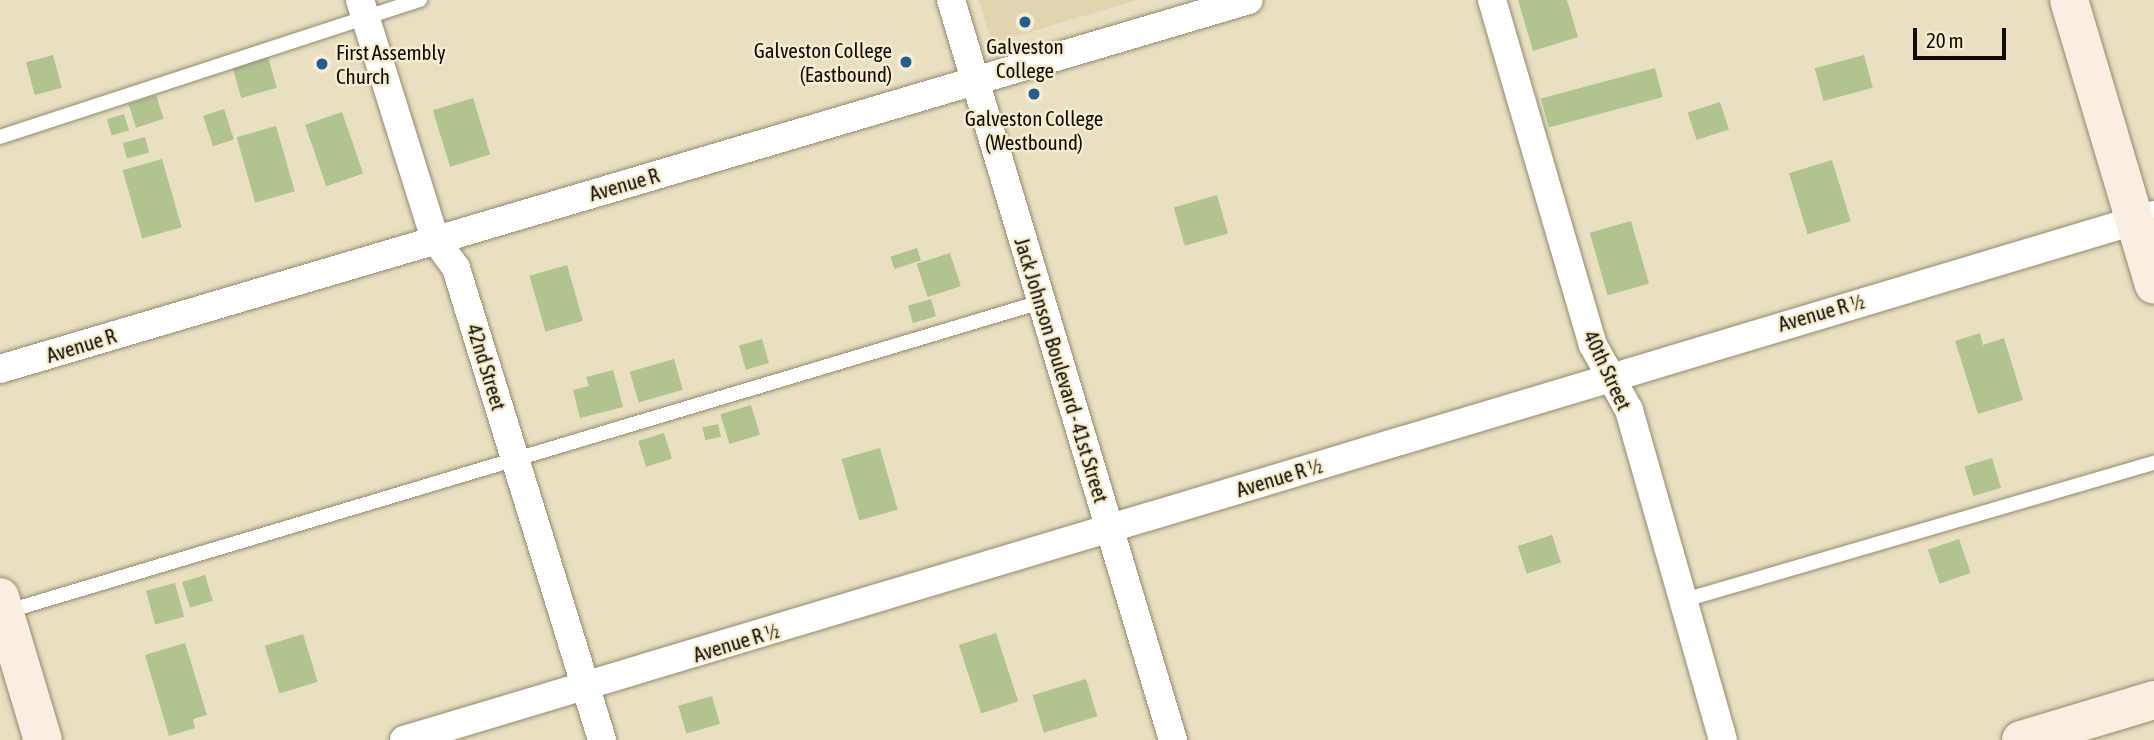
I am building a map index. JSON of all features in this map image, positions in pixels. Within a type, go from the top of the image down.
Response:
[{"type":"main road","points":[[2069,0],[2144,218],[2154,285]]},
{"type":"main road","points":[[2,607],[43,740]]},
{"type":"main road","points":[[2021,740],[2154,700]]},
{"type":"street","name":"Jack Johnson Boulevard - 41st Street","points":[[951,0],[1173,740]]},
{"type":"street","name":"Avenue R","points":[[0,369],[1249,0]]},
{"type":"street","name":"40th Street","points":[[1492,0],[1588,330],[1608,375],[1629,410],[1681,601],[1723,740]]},
{"type":"street","name":"42nd Street","points":[[362,8],[435,239],[456,268],[602,740]]},
{"type":"street","name":"Avenue R ½","points":[[404,740],[1111,530],[1608,375],[2144,218]]},
{"type":"lane","points":[[0,137],[362,8],[420,0]]},
{"type":"lane","points":[[2,607],[517,461],[1041,302]]},
{"type":"lane","points":[[1681,601],[2154,463]]},
{"type":"shaded area","name":"Galveston College","points":[[979,0],[1137,0],[992,43]]},
{"type":"building","points":[[1518,0],[1567,0],[1578,37],[1533,51]]},
{"type":"building","points":[[53,55],[62,88],[35,95],[26,62]]},
{"type":"building","points":[[1864,55],[1873,88],[1824,101],[1815,68]]},
{"type":"building","points":[[268,57],[277,88],[241,98],[232,67]]},
{"type":"building","points":[[1655,68],[1663,97],[1549,128],[1541,99]]},
{"type":"building","points":[[156,95],[164,119],[136,128],[128,104]]},
{"type":"building","points":[[473,98],[490,154],[450,167],[433,110]]},
{"type":"building","points":[[1720,102],[1729,130],[1697,140],[1688,113]]},
{"type":"building","points":[[224,109],[234,139],[213,146],[203,116]]},
{"type":"building","points":[[342,112],[363,173],[326,186],[305,125]]},
{"type":"building","points":[[124,114],[129,130],[112,136],[107,119]]},
{"type":"building","points":[[276,126],[295,191],[255,203],[237,137]]},
{"type":"building","points":[[145,137],[149,152],[127,158],[123,143]]},
{"type":"building","points":[[162,159],[182,227],[142,239],[123,170]]},
{"type":"building","points":[[1832,160],[1851,221],[1808,234],[1789,173]]},
{"type":"building","points":[[1217,195],[1228,233],[1185,246],[1174,207]]},
{"type":"building","points":[[1631,221],[1649,283],[1608,295],[1590,233]]},
{"type":"building","points":[[917,248],[921,260],[894,269],[890,257]]},
{"type":"building","points":[[950,253],[961,286],[928,297],[917,264]]},
{"type":"building","points":[[567,265],[583,321],[545,332],[530,276]]},
{"type":"building","points":[[931,299],[936,316],[913,323],[908,306]]},
{"type":"building","points":[[1980,333],[1983,345],[2004,338],[2023,400],[1978,414],[1955,341]]},
{"type":"building","points":[[762,339],[769,363],[746,370],[739,346]]},
{"type":"building","points":[[674,359],[683,390],[639,402],[630,372]]},
{"type":"building","points":[[613,370],[623,407],[580,418],[573,390],[589,386],[586,377]]},
{"type":"building","points":[[751,405],[760,435],[729,444],[720,414]]},
{"type":"building","points":[[718,424],[721,437],[705,440],[702,428]]},
{"type":"building","points":[[664,433],[672,459],[646,467],[638,441]]},
{"type":"building","points":[[880,448],[898,510],[859,521],[842,459]]},
{"type":"building","points":[[1992,458],[2001,488],[1973,496],[1964,466]]},
{"type":"building","points":[[1552,535],[1561,563],[1527,574],[1518,546]]},
{"type":"building","points":[[1959,539],[1971,573],[1940,584],[1928,550]]},
{"type":"building","points":[[205,575],[213,601],[190,608],[182,582]]},
{"type":"building","points":[[175,583],[184,617],[155,625],[146,591]]},
{"type":"building","points":[[996,633],[1018,701],[981,714],[959,645]]},
{"type":"building","points":[[303,634],[318,682],[279,694],[265,646]]},
{"type":"building","points":[[185,643],[207,715],[193,719],[195,728],[169,736],[145,655]]},
{"type":"building","points":[[1086,679],[1097,716],[1044,733],[1032,695]]},
{"type":"building","points":[[712,696],[720,724],[686,734],[678,706]]},
{"type":"place","name":"Galveston College","points":[[1025,22]]},
{"type":"place","name":"Galveston College (Eastbound)","points":[[906,62]]},
{"type":"place","name":"First Assembly Church","points":[[322,64]]},
{"type":"place","name":"Galveston College (Westbound)","points":[[1034,94]]}]
